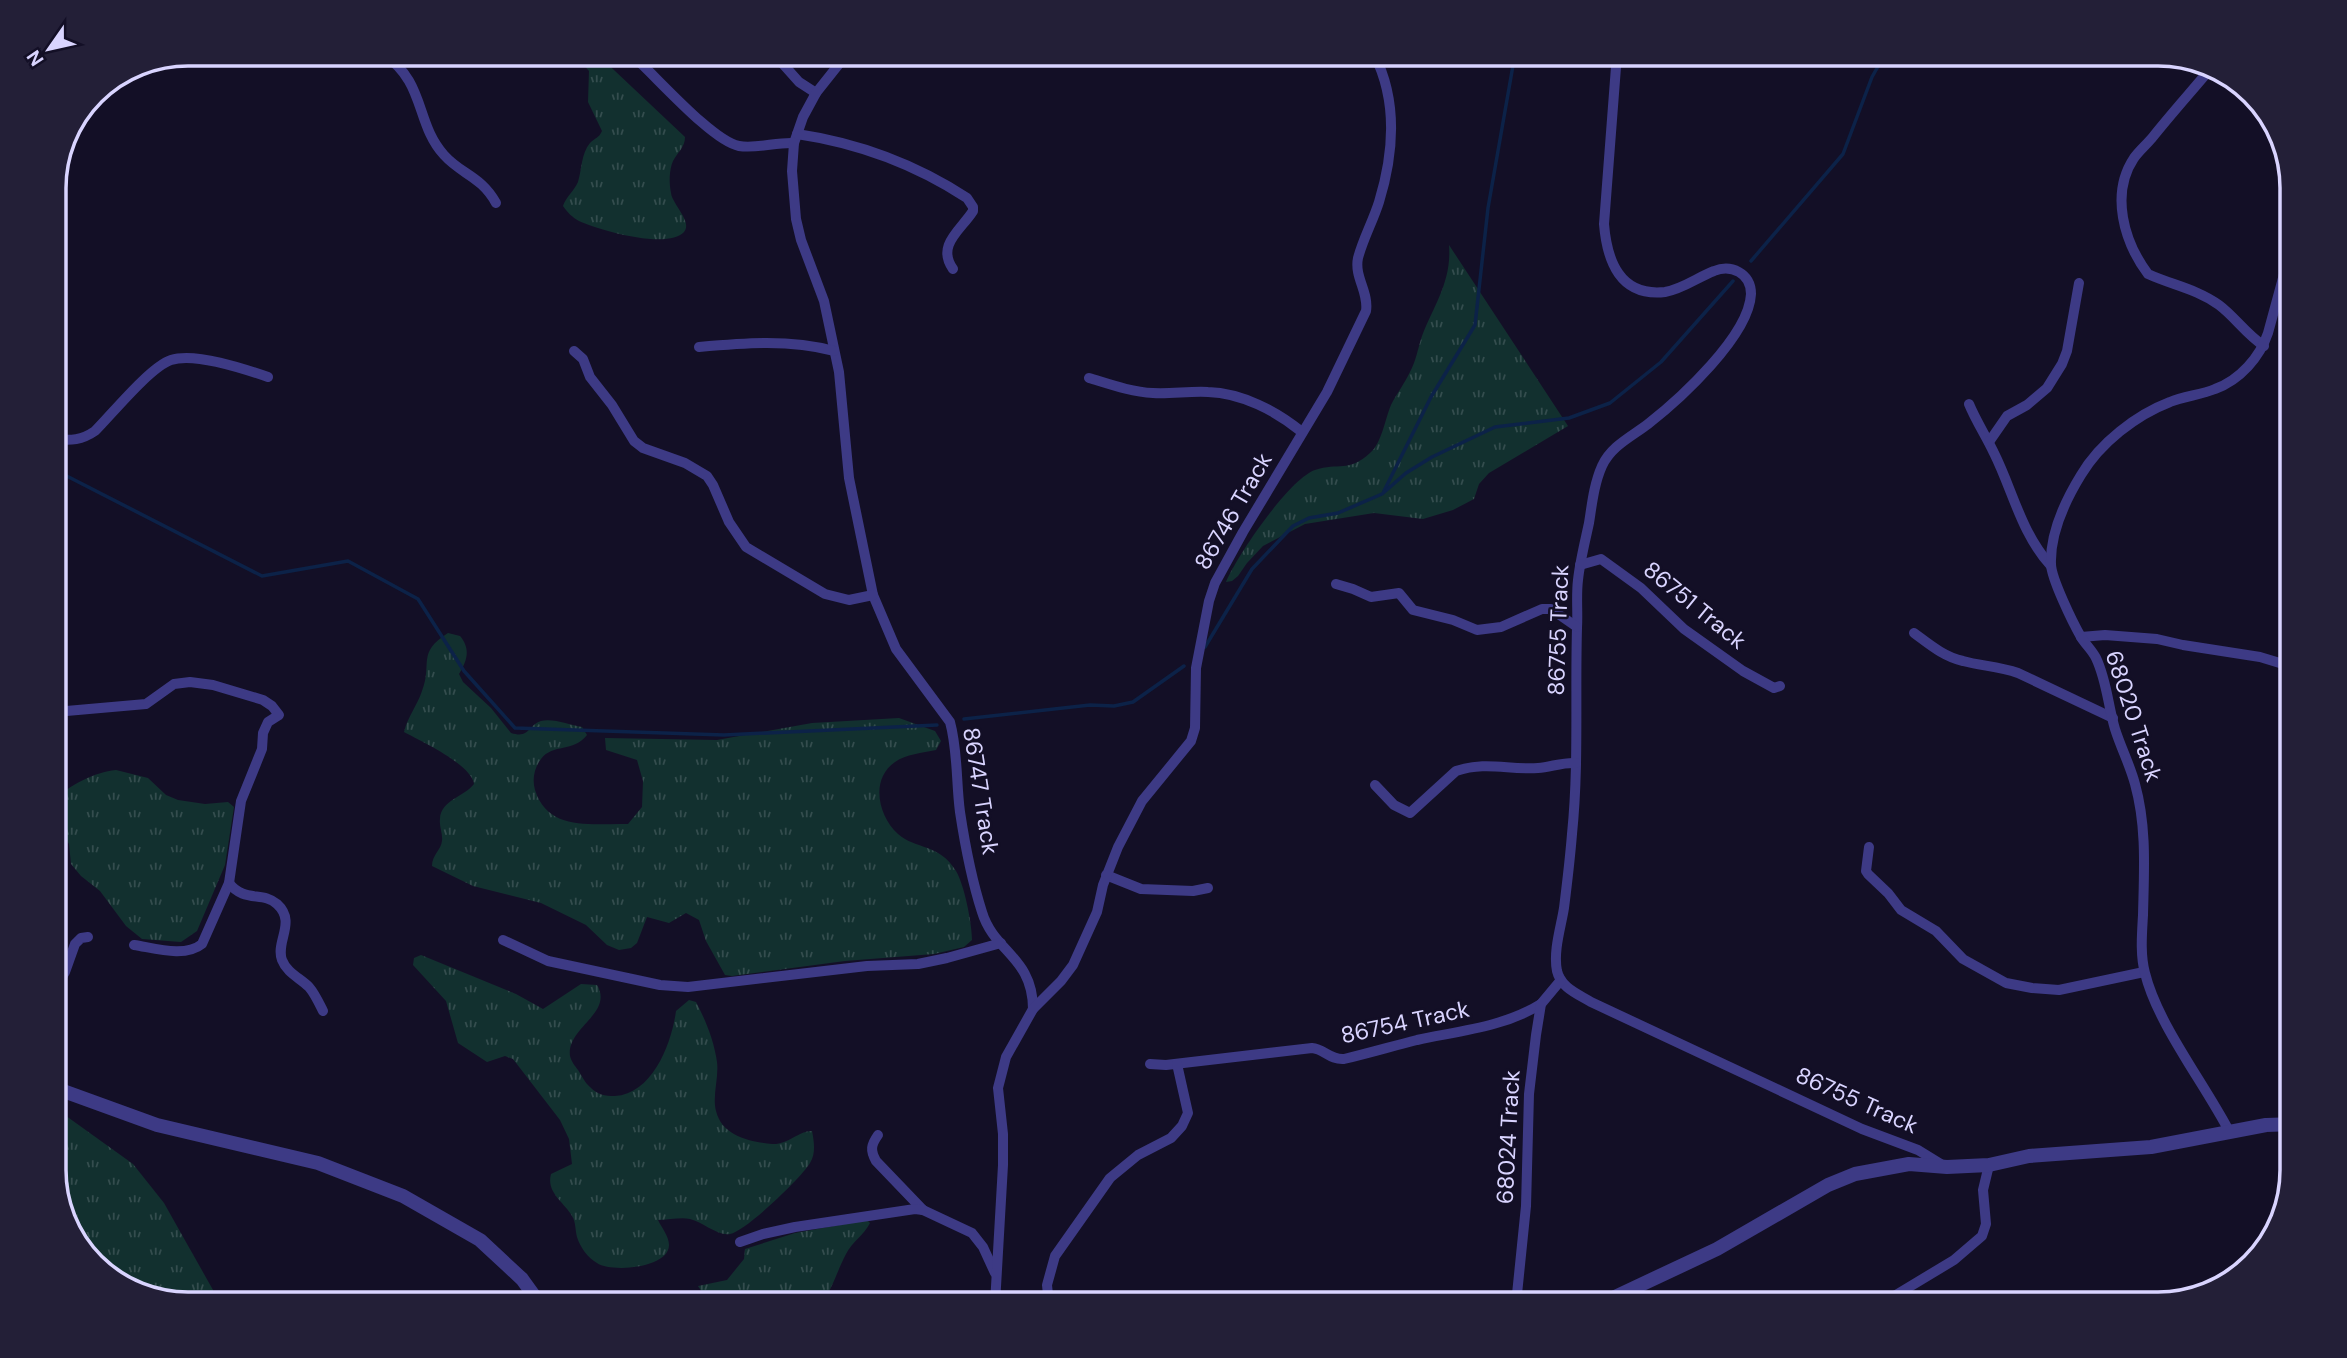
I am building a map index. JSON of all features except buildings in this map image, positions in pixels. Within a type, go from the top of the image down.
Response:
[{"type":"street","points":[[398,66],[411,82],[431,134],[443,155],[486,187],[496,203]]},
{"type":"street","points":[[644,66],[706,126],[731,144],[754,147],[795,138],[850,145],[906,164],[967,198],[974,206],[970,216],[946,248],[946,256],[953,269]]},
{"type":"street","points":[[785,66],[799,82],[816,93]]},
{"type":"street","name":"86747 Track","points":[[837,66],[816,93],[795,138],[792,171],[796,219],[824,301],[839,372],[851,492],[873,594],[896,649],[950,722],[960,812],[979,902],[988,929],[1017,960],[1026,975],[1033,998],[1033,1009]]},
{"type":"street","name":"86746 Track","points":[[1033,1009],[1073,965],[1097,912],[1106,875],[1142,801],[1191,741],[1195,729],[1196,668],[1209,601],[1223,567],[1333,380],[1366,311],[1366,293],[1358,275],[1358,258],[1379,201],[1391,135],[1390,102],[1381,66]]},
{"type":"street","name":"86755 Track","points":[[1617,66],[1604,224],[1606,247],[1613,265],[1622,279],[1634,288],[1649,291],[1666,292],[1715,270],[1727,268],[1743,274],[1751,290],[1750,302],[1737,330],[1711,365],[1670,406],[1622,442],[1603,464],[1596,481],[1578,582],[1573,831],[1558,942],[1557,970],[1567,988],[1591,1002],[1862,1129],[1918,1150],[1947,1167]]},
{"type":"street","points":[[2204,76],[2133,159],[2124,181],[2122,216],[2126,234],[2148,274],[2208,298],[2229,313],[2240,327],[2264,346]]},
{"type":"street","points":[[1989,443],[2007,416],[2027,405],[2047,388],[2062,364],[2067,351],[2079,283]]},
{"type":"street","name":"68020 Track","points":[[2229,1131],[2160,1011],[2144,972],[2144,853],[2142,816],[2135,782],[2125,760],[2095,656],[2081,637],[2051,566],[2058,520],[2082,473],[2112,438],[2151,412],[2171,402],[2218,389],[2234,379],[2256,358],[2264,346],[2280,288]]},
{"type":"street","points":[[699,347],[791,344],[812,345],[834,351]]},
{"type":"street","points":[[574,351],[583,359],[590,377],[612,405],[634,441],[643,448],[685,463],[707,476],[729,522],[746,547],[812,588],[840,599],[849,600],[873,594]]},
{"type":"street","points":[[67,440],[79,440],[95,431],[156,369],[170,360],[192,358],[268,377]]},
{"type":"street","points":[[1089,378],[1140,392],[1209,391],[1260,405],[1302,432]]},
{"type":"street","points":[[1969,404],[2036,550],[2051,566]]},
{"type":"street","name":"86751 Track","points":[[1580,565],[1601,559],[1642,588],[1674,621],[1743,671],[1774,688],[1780,686]]},
{"type":"street","points":[[1336,584],[1371,597],[1399,593],[1413,610],[1453,620],[1477,630],[1501,627],[1542,609],[1551,608],[1577,627]]},
{"type":"street","points":[[1914,633],[1948,656],[2018,673],[2113,718]]},
{"type":"street","points":[[2081,637],[2105,635],[2157,639],[2260,657],[2280,663]]},
{"type":"street","points":[[67,711],[146,704],[174,684],[190,682],[213,685],[263,700],[279,715],[268,722],[263,733],[262,749],[241,801],[229,883],[202,944],[195,950],[182,951],[134,945]]},
{"type":"street","points":[[1375,785],[1394,805],[1410,813],[1456,771],[1465,768],[1491,765],[1542,768],[1561,762],[1576,762]]},
{"type":"street","points":[[1869,847],[1866,871],[1901,909],[1936,931],[1963,959],[1998,980],[2032,988],[2059,990],[2144,972]]},
{"type":"street","points":[[1106,875],[1141,889],[1193,891],[1208,888]]},
{"type":"street","points":[[229,883],[242,895],[270,900],[279,905],[286,916],[285,934],[280,948],[282,960],[292,974],[307,985],[323,1011]]},
{"type":"street","points":[[67,966],[75,944],[81,938],[88,937]]},
{"type":"street","points":[[503,940],[548,961],[660,985],[688,986],[867,966],[918,964],[1001,943]]},
{"type":"street","points":[[1541,1004],[1561,980]]},
{"type":"street","name":"86754 Track","points":[[1150,1064],[1312,1048],[1333,1059],[1344,1059],[1408,1042],[1505,1022],[1524,1015],[1541,1004]]},
{"type":"street","name":"68024 Track","points":[[1517,1292],[1526,1206],[1529,1094],[1541,1004]]},
{"type":"street","points":[[995,1292],[1003,1165],[998,1088],[1006,1057],[1033,1009]]},
{"type":"street","points":[[1048,1292],[1050,1270],[1055,1256],[1110,1178],[1138,1156],[1171,1138],[1182,1126],[1188,1113],[1177,1063]]},
{"type":"street","points":[[67,1092],[157,1125],[318,1163],[402,1196],[480,1240],[522,1279],[531,1292]]},
{"type":"street","points":[[1626,1292],[1717,1249],[1828,1185],[1855,1174],[1909,1164],[1947,1167],[1989,1165],[2029,1156],[2151,1147],[2229,1131],[2280,1124]]},
{"type":"street","points":[[878,1135],[871,1146],[871,1153],[876,1161],[923,1210],[972,1233],[983,1247],[996,1275]]},
{"type":"street","points":[[1900,1292],[1954,1259],[1982,1236],[1986,1224],[1983,1190],[1989,1165]]},
{"type":"street","points":[[740,1242],[795,1227],[895,1210],[923,1210]]},
{"type":"green space","points":[[585,66],[610,66],[685,137],[683,147],[673,161],[670,172],[672,197],[686,223],[684,232],[676,237],[649,239],[601,229],[579,221],[563,206],[578,182],[587,147],[602,131],[588,102],[589,71]]},
{"type":"green space","points":[[1449,245],[1568,426],[1489,473],[1479,484],[1474,499],[1453,510],[1423,519],[1374,513],[1305,524],[1263,546],[1238,576],[1226,582],[1265,520],[1304,476],[1323,468],[1356,463],[1374,449],[1391,405],[1412,368],[1441,292],[1448,270]]},
{"type":"green space","points":[[448,633],[460,636],[466,646],[466,660],[459,674],[463,682],[491,708],[511,733],[525,733],[537,723],[546,720],[582,727],[587,735],[576,744],[546,754],[537,766],[534,778],[535,790],[541,803],[550,813],[573,822],[628,824],[642,807],[643,781],[637,760],[606,750],[605,738],[717,740],[812,723],[899,718],[935,731],[941,741],[936,750],[909,755],[887,769],[882,778],[880,798],[886,818],[898,834],[912,843],[935,851],[956,871],[967,904],[972,940],[964,947],[934,954],[845,961],[732,976],[725,975],[706,941],[699,920],[686,913],[669,923],[647,917],[637,943],[631,948],[619,950],[607,945],[586,925],[541,903],[473,886],[432,866],[442,841],[440,822],[444,807],[474,784],[465,769],[433,747],[404,732],[425,682],[429,653],[438,640]]},
{"type":"green space","points":[[116,770],[148,778],[166,795],[178,800],[205,804],[228,802],[234,807],[225,865],[197,931],[181,942],[142,939],[126,926],[100,891],[71,864],[67,841],[67,789],[100,773]]},
{"type":"green space","points":[[421,955],[516,994],[543,1009],[581,984],[597,985],[601,995],[599,1004],[575,1037],[570,1056],[587,1084],[604,1095],[628,1093],[650,1076],[665,1051],[676,1011],[689,1000],[696,1002],[716,1054],[715,1105],[719,1120],[738,1136],[772,1144],[812,1131],[814,1151],[810,1163],[773,1203],[738,1231],[720,1233],[686,1218],[658,1220],[669,1242],[667,1253],[660,1259],[626,1268],[597,1263],[582,1248],[573,1218],[551,1187],[551,1174],[572,1164],[569,1139],[560,1120],[513,1059],[505,1056],[487,1062],[458,1043],[446,1001],[413,965],[414,958]]},
{"type":"green space","points":[[67,1117],[133,1164],[164,1203],[213,1290],[189,1292],[142,1282],[108,1261],[97,1250],[79,1223],[69,1193]]},
{"type":"green space","points":[[867,1220],[870,1223],[843,1260],[829,1292],[702,1292],[698,1286],[727,1280],[744,1259],[745,1249],[795,1233]]},
{"type":"waterway","points":[[1384,491],[1431,397],[1475,325],[1488,208],[1513,66]]},
{"type":"waterway","points":[[1751,261],[1843,154],[1878,66]]},
{"type":"waterway","points":[[1205,647],[1252,569],[1293,526],[1309,518],[1338,513],[1382,494],[1406,473],[1432,457],[1495,427],[1569,418],[1610,403],[1661,362],[1733,281]]},
{"type":"waterway","points":[[67,476],[262,576],[348,561],[418,599],[464,671],[515,728],[724,735],[937,725]]},
{"type":"waterway","points":[[964,719],[1133,702],[1184,666]]}]
